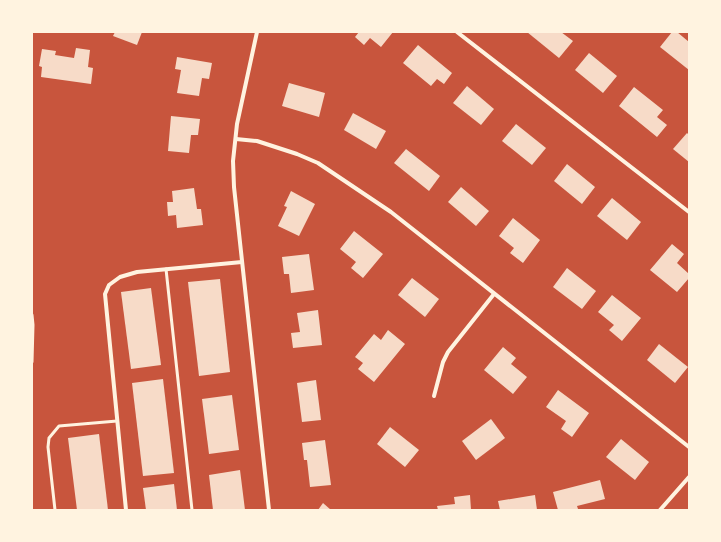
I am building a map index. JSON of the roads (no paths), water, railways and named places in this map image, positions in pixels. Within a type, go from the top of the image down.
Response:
[{"type":"street","points":[[257,32],[238,124],[233,160],[234,187],[269,510]]},
{"type":"street","points":[[457,32],[689,212]]},
{"type":"street","points":[[236,139],[257,141],[297,154],[318,163],[391,212],[689,447]]},
{"type":"street","points":[[126,510],[105,294],[109,285],[120,277],[137,272],[242,262]]},
{"type":"street","points":[[434,396],[443,362],[448,352],[494,294]]},
{"type":"street","points":[[660,510],[689,477]]},
{"type":"lane","points":[[166,269],[192,510]]},
{"type":"lane","points":[[32,315],[32,362]]},
{"type":"lane","points":[[55,510],[48,447],[49,438],[59,426],[117,421]]}]
